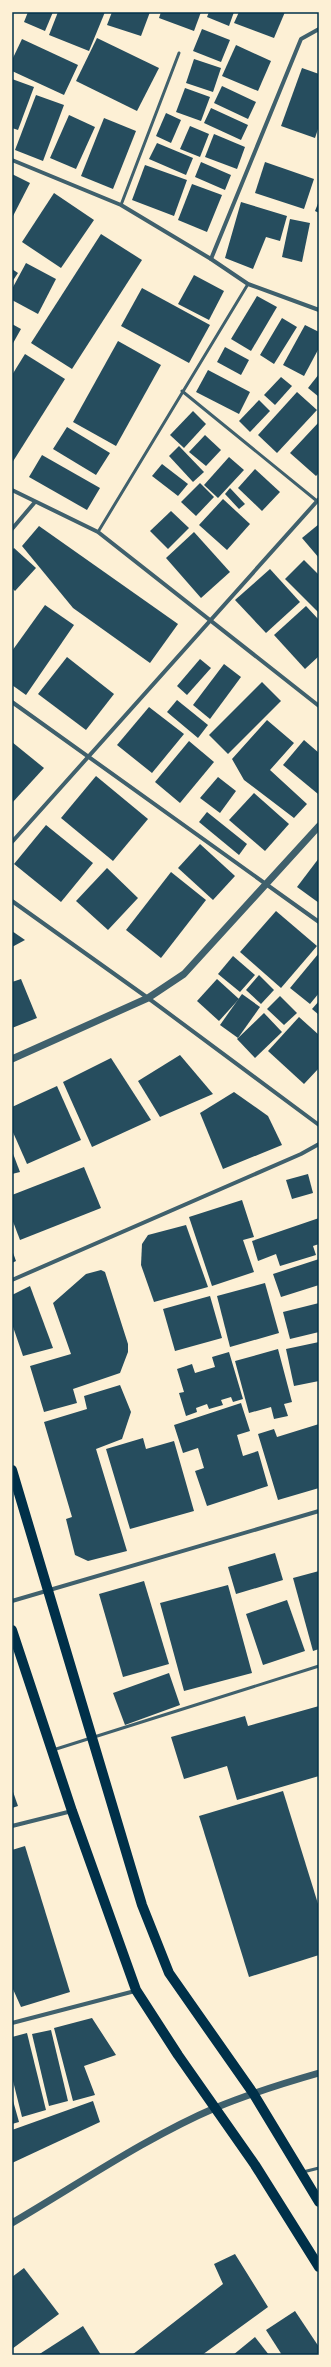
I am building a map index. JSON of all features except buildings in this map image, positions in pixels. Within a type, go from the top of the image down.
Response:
[{"type":"main road","points":[[12,1470],[142,1906],[169,1973],[253,2093],[319,2202]]},
{"type":"main road","points":[[12,1630],[72,1811],[136,1990],[214,2108],[255,2165],[319,2267]]},
{"type":"street","points":[[211,259],[301,39],[319,29]]},
{"type":"street","points":[[12,160],[120,205],[211,259],[248,284],[319,310]]},
{"type":"street","points":[[12,490],[98,532],[209,622],[319,706]]},
{"type":"street","points":[[12,842],[318,500]]},
{"type":"street","points":[[12,529],[35,502]]},
{"type":"street","points":[[12,702],[319,922]]},
{"type":"street","points":[[12,1059],[148,998],[184,974],[319,826]]},
{"type":"street","points":[[12,901],[148,998],[319,1124]]},
{"type":"street","points":[[12,1280],[294,1158],[319,1144]]},
{"type":"street","points":[[12,1601],[319,1511]]},
{"type":"street","points":[[12,1826],[72,1811]]},
{"type":"street","points":[[12,2023],[136,1990]]},
{"type":"street","points":[[12,2223],[165,2132],[214,2108],[253,2093],[319,2073]]},
{"type":"lane","points":[[120,205],[179,53]]},
{"type":"lane","points":[[98,532],[248,284]]},
{"type":"lane","points":[[182,391],[318,500]]},
{"type":"lane","points":[[53,1750],[319,1666]]},
{"type":"lane","points":[[302,2173],[319,2168]]}]
